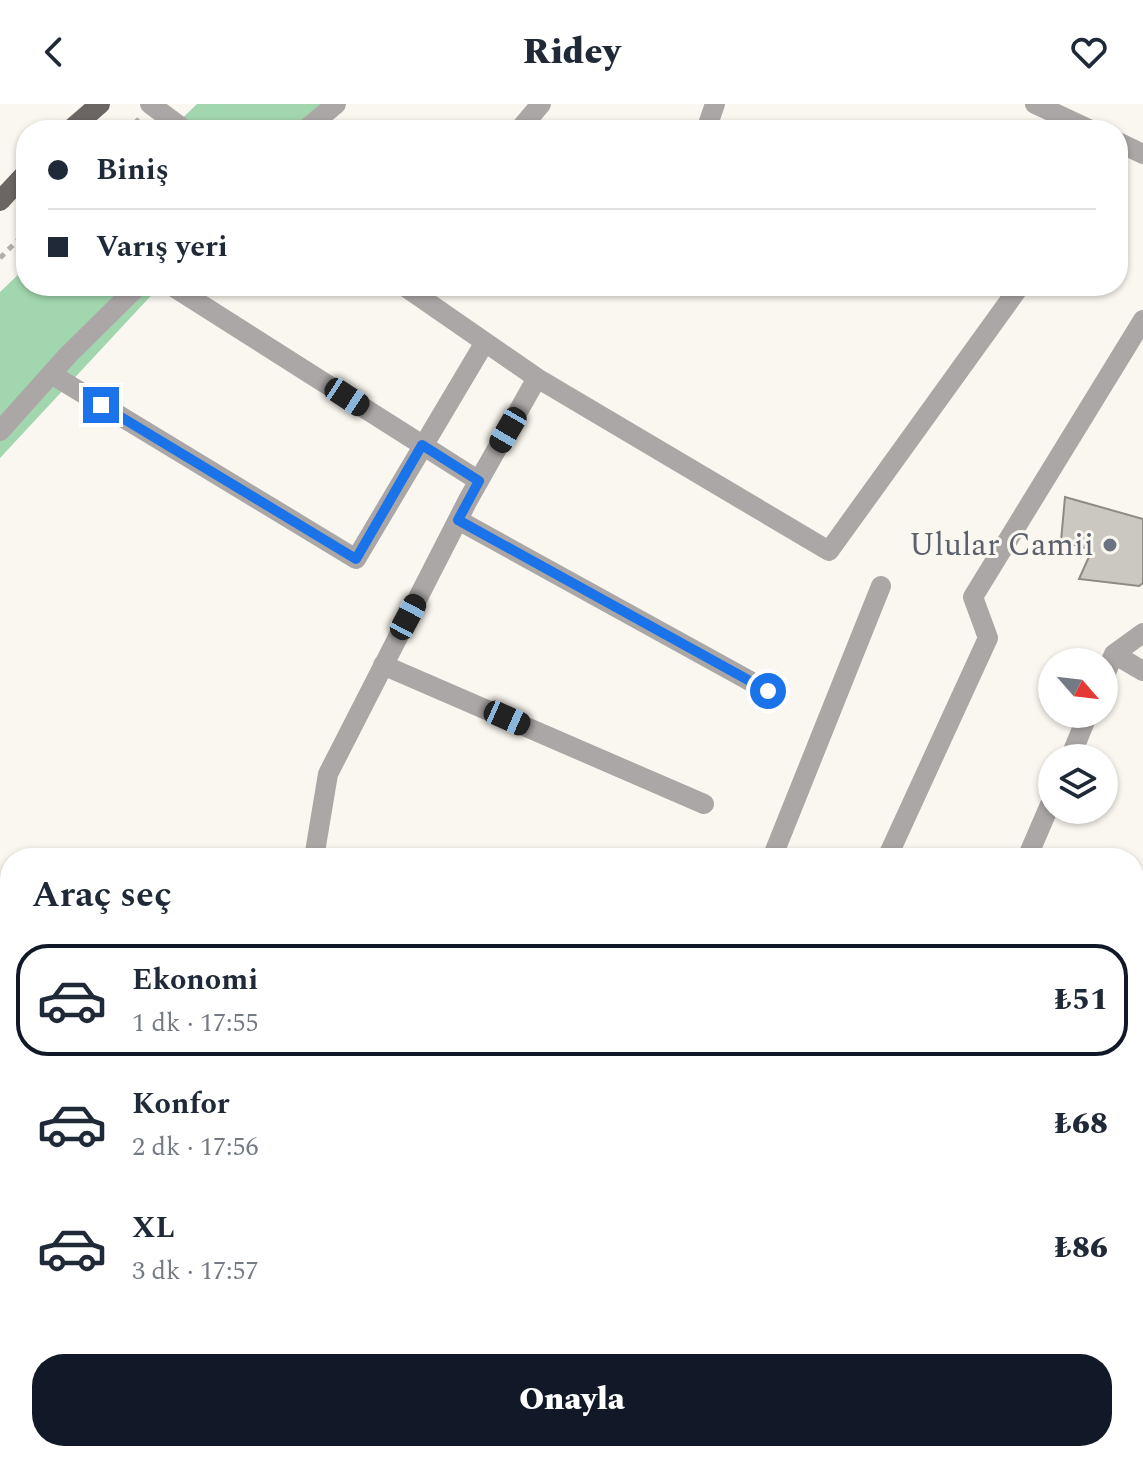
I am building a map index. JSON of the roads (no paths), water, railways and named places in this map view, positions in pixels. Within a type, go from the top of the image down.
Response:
[{"type":"main road","points":[[82,120],[100,104]]},
{"type":"main road","points":[[0,201],[16,184]]},
{"type":"street","points":[[150,104],[172,120]]},
{"type":"street","points":[[317,120],[336,104]]},
{"type":"street","points":[[527,120],[541,104]]},
{"type":"street","points":[[1035,104],[1076,112]]},
{"type":"street","points":[[0,431],[128,296]]},
{"type":"street","points":[[188,296],[479,481]]},
{"type":"street","points":[[418,296],[537,378],[829,551],[1013,296]]},
{"type":"street","points":[[892,848],[988,638],[973,597],[1143,320]]},
{"type":"street","points":[[51,374],[356,559],[485,342]]},
{"type":"street","points":[[316,848],[328,774],[458,520],[537,378]]},
{"type":"street","points":[[458,520],[768,691]]},
{"type":"street","points":[[776,848],[881,586]]},
{"type":"street","points":[[1118,651],[1143,633]]},
{"type":"street","points":[[1118,656],[1143,671]]},
{"type":"street","points":[[383,665],[704,804]]},
{"type":"street","points":[[1031,848],[1042,824]]},
{"type":"place","name":"Ulular Camii","points":[[1110,545]]}]
